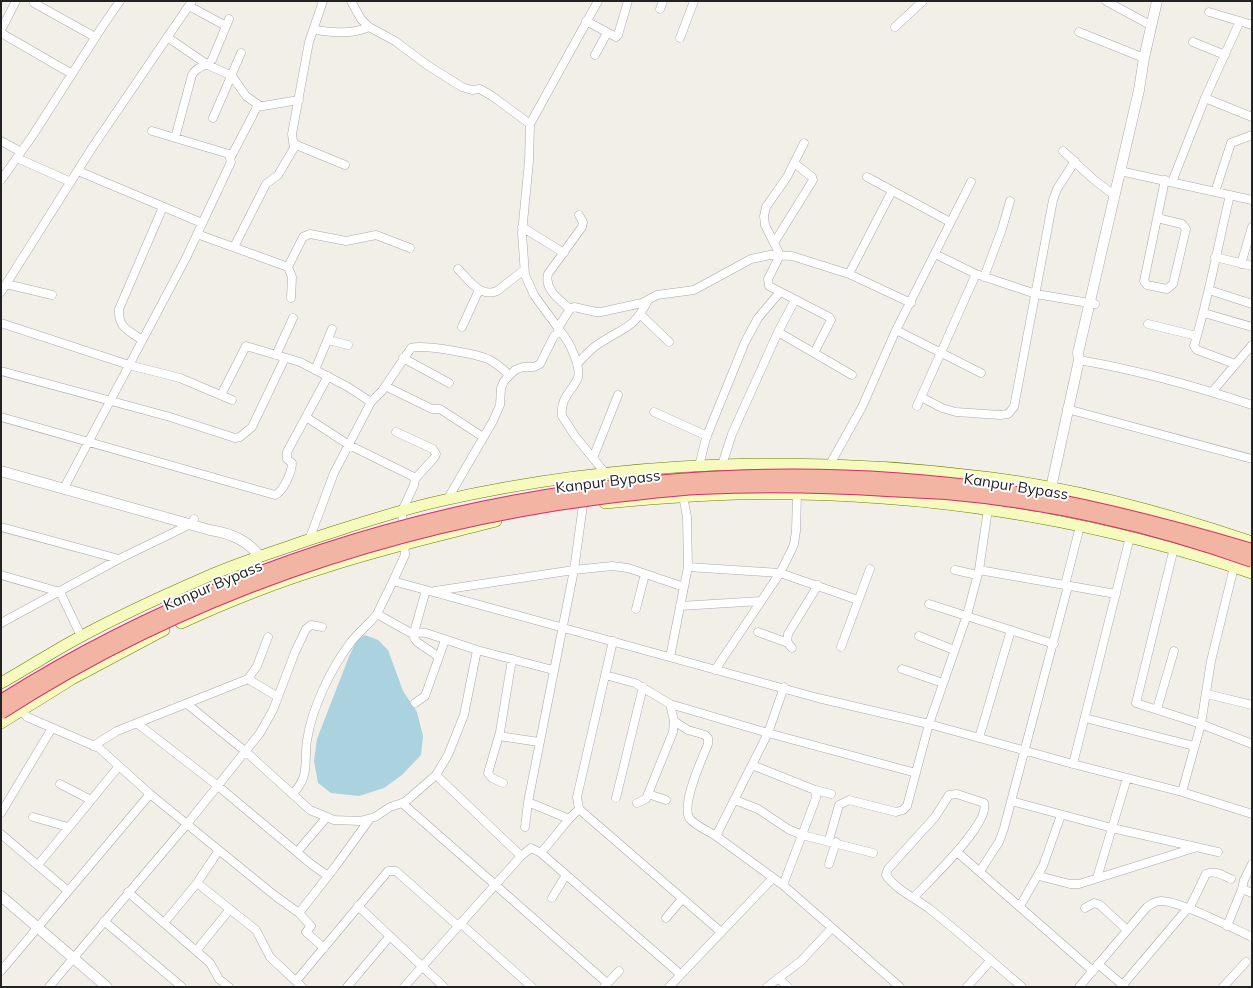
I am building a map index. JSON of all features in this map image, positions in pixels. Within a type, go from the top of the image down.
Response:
[{"type":"highway","name":"Kanpur Bypass","points":[[1,701],[55,669],[136,626],[212,592],[284,564],[372,535],[434,519],[512,502],[590,489],[752,477],[872,478],[929,483],[996,490],[1116,512],[1252,550]]},
{"type":"highway","name":"Kanpur Bypass","points":[[1,713],[67,673],[141,634],[197,608],[296,569],[380,543],[470,520],[554,504],[642,493],[696,488],[797,487],[946,493],[1095,516],[1185,540],[1252,561]]},
{"type":"main road","points":[[2,683],[81,636],[134,609],[207,576],[309,540],[447,500],[505,488],[606,474],[699,466],[797,464],[897,469],[992,478],[1051,488],[1141,509],[1252,542]]},
{"type":"main road","points":[[1,723],[72,679],[155,634],[231,600],[323,568],[405,544],[508,518],[583,505],[683,496],[796,494],[895,498],[1041,517],[1174,548],[1252,573]]},
{"type":"street","points":[[16,1],[1,32],[72,74]]},
{"type":"street","points":[[1,180],[120,1]]},
{"type":"street","points":[[234,247],[266,184],[278,175],[292,152],[294,144],[292,134],[310,42],[323,1]]},
{"type":"street","points":[[350,1],[361,19],[369,27],[395,41],[427,65],[462,87],[480,90],[492,96],[530,124]]},
{"type":"street","points":[[598,1],[530,124],[529,161],[522,227],[525,275],[534,295],[560,330],[576,358],[578,378],[565,398],[562,416],[606,474]]},
{"type":"street","points":[[586,21],[613,36],[618,35],[628,1]]},
{"type":"street","points":[[680,38],[694,1]]},
{"type":"street","points":[[895,27],[923,1]]},
{"type":"street","points":[[1106,1],[1152,26]]},
{"type":"street","points":[[1092,303],[1114,195],[1123,171],[1144,58],[1158,1]]},
{"type":"street","points":[[1041,517],[1051,488],[1079,360],[1078,353],[1092,303],[1164,1]]},
{"type":"street","points":[[34,3],[95,37]]},
{"type":"street","points":[[1,292],[78,171],[190,4],[228,22],[208,65],[197,68],[192,75],[175,138]]},
{"type":"street","points":[[1209,12],[1252,25]]},
{"type":"street","points":[[1157,218],[1182,224],[1186,229],[1173,284],[1167,289],[1147,286],[1144,281],[1157,218],[1168,181],[1240,21]]},
{"type":"street","points":[[314,30],[348,34],[369,27]]},
{"type":"street","points":[[1079,32],[1144,58]]},
{"type":"street","points":[[595,56],[607,33]]},
{"type":"street","points":[[167,37],[208,65],[232,76],[246,96],[260,106]]},
{"type":"street","points":[[1193,42],[1225,56]]},
{"type":"street","points":[[213,118],[240,53]]},
{"type":"street","points":[[1205,98],[1252,117]]},
{"type":"street","points":[[65,486],[197,234],[254,110],[260,106],[299,100]]},
{"type":"street","points":[[152,131],[229,154],[231,157]]},
{"type":"street","points":[[1215,192],[1231,142],[1252,135]]},
{"type":"street","points":[[1,141],[19,155],[71,182]]},
{"type":"street","points":[[780,255],[765,224],[764,216],[766,207],[787,176],[804,143]]},
{"type":"street","points":[[294,144],[345,165]]},
{"type":"street","points":[[1063,151],[1093,179],[1114,195]]},
{"type":"street","points":[[921,397],[942,408],[956,412],[1000,415],[1008,414],[1014,407],[1053,200],[1057,189],[1075,162]]},
{"type":"street","points":[[774,244],[813,180],[812,177],[794,163]]},
{"type":"street","points":[[78,171],[202,223]]},
{"type":"street","points":[[1123,171],[1252,200]]},
{"type":"street","points":[[867,177],[950,222]]},
{"type":"street","points":[[828,466],[862,407],[896,330],[971,182]]},
{"type":"street","points":[[849,274],[892,191]]},
{"type":"street","points":[[1230,195],[1204,313],[1194,346],[1197,350],[1235,364]]},
{"type":"street","points":[[917,406],[1002,229],[1010,201]]},
{"type":"street","points":[[142,340],[120,324],[119,309],[163,207]]},
{"type":"street","points":[[570,309],[550,290],[547,279],[548,274],[582,227],[583,222],[579,216]]},
{"type":"street","points":[[522,227],[564,253]]},
{"type":"street","points":[[1241,264],[1252,227]]},
{"type":"street","points":[[197,234],[288,267],[292,277],[291,298]]},
{"type":"street","points":[[288,267],[303,238],[310,234],[346,241],[376,235],[410,248]]},
{"type":"street","points":[[447,500],[500,405],[501,388],[509,374],[523,367],[534,367],[540,364],[570,309],[574,307],[602,312],[642,303],[662,294],[694,290],[751,259],[770,254],[792,256],[849,274],[911,303]]},
{"type":"street","points":[[935,254],[980,276],[1036,294],[1092,303]]},
{"type":"street","points":[[780,255],[768,283],[769,286],[829,317],[831,320],[814,353]]},
{"type":"street","points":[[1215,257],[1252,266]]},
{"type":"street","points":[[458,269],[479,290],[486,292],[497,291],[524,270]]},
{"type":"street","points":[[6,284],[52,295]]},
{"type":"street","points":[[462,327],[479,290]]},
{"type":"street","points":[[1209,290],[1252,304]]},
{"type":"street","points":[[699,466],[707,436],[745,342],[758,318],[780,292]]},
{"type":"street","points":[[577,364],[600,342],[630,326],[641,315],[648,300]]},
{"type":"street","points":[[722,465],[732,434],[778,332],[795,300]]},
{"type":"street","points":[[1204,313],[1252,327]]},
{"type":"street","points":[[641,315],[669,342]]},
{"type":"street","points":[[276,355],[293,318]]},
{"type":"street","points":[[1,323],[129,365],[180,378],[232,400]]},
{"type":"street","points":[[1148,324],[1197,336]]},
{"type":"street","points":[[315,370],[332,329]]},
{"type":"street","points":[[896,330],[981,373]]},
{"type":"street","points":[[778,332],[852,375]]},
{"type":"street","points":[[328,340],[348,345]]},
{"type":"street","points":[[1212,392],[1252,345]]},
{"type":"street","points":[[221,395],[246,346],[300,362],[328,376],[371,402]]},
{"type":"street","points":[[309,540],[334,473],[371,402],[385,386],[411,348],[416,346],[441,349],[488,359],[509,374]]},
{"type":"street","points":[[1,371],[170,417],[235,438],[240,437],[252,427],[286,358]]},
{"type":"street","points":[[403,358],[449,383]]},
{"type":"street","points":[[1079,360],[1114,366],[1212,392],[1252,405]]},
{"type":"street","points":[[1,417],[275,495],[280,492],[291,470],[292,463],[287,459],[287,452],[328,376]]},
{"type":"street","points":[[385,386],[432,409],[440,409],[483,437]]},
{"type":"street","points":[[593,458],[618,395]]},
{"type":"street","points":[[1067,409],[1252,459]]},
{"type":"street","points":[[654,412],[707,436]]},
{"type":"street","points":[[306,417],[349,445],[412,476],[415,480]]},
{"type":"street","points":[[293,793],[300,787],[305,777],[307,740],[316,706],[326,683],[349,644],[377,614],[393,581],[404,555],[405,544],[402,512],[415,480],[436,454],[433,449],[396,432]]},
{"type":"street","points":[[1,466],[65,486],[192,521],[213,524],[221,532],[245,541],[254,548],[260,557]]},
{"type":"street","points":[[1,471],[65,486]]},
{"type":"street","points":[[715,670],[780,573],[794,544],[796,494]]},
{"type":"street","points":[[670,657],[688,567],[687,517],[683,496]]},
{"type":"street","points":[[525,827],[539,742],[574,570],[583,505]]},
{"type":"street","points":[[829,864],[839,805],[843,802],[848,800],[896,812],[903,810],[907,806],[929,724],[967,615],[978,572],[988,509]]},
{"type":"street","points":[[2,621],[192,521]]},
{"type":"street","points":[[980,871],[999,842],[1054,644],[1080,526]]},
{"type":"street","points":[[1,527],[119,559]]},
{"type":"street","points":[[1073,764],[1130,537]]},
{"type":"street","points":[[1174,548],[1136,702],[1252,744]]},
{"type":"street","points":[[428,591],[612,566],[628,568],[684,587]]},
{"type":"street","points":[[688,567],[780,573],[858,600]]},
{"type":"street","points":[[1182,792],[1201,724],[1211,661],[1234,567]]},
{"type":"street","points":[[841,647],[870,569]]},
{"type":"street","points":[[955,570],[1116,594]]},
{"type":"street","points":[[636,609],[645,574]]},
{"type":"street","points":[[1,575],[60,592],[81,636]]},
{"type":"street","points":[[393,581],[715,670],[784,687],[818,698],[929,724],[1182,792],[1252,814]]},
{"type":"street","points":[[758,632],[790,646],[787,639],[788,634],[818,585]]},
{"type":"street","points":[[428,591],[412,633],[417,642],[439,657]]},
{"type":"street","points":[[680,606],[761,601]]},
{"type":"street","points":[[930,604],[1054,644]]},
{"type":"street","points":[[377,614],[412,633],[426,633],[477,650],[553,670]]},
{"type":"street","points":[[49,987],[72,957],[187,824],[260,733],[278,697],[294,652],[306,629],[311,625],[322,627]]},
{"type":"street","points":[[979,738],[1011,630]]},
{"type":"street","points":[[919,636],[954,650]]},
{"type":"street","points":[[93,746],[117,731],[248,679],[257,666],[268,638]]},
{"type":"street","points":[[415,703],[422,700],[425,696],[445,640]]},
{"type":"street","points":[[613,641],[577,797],[579,809],[720,932]]},
{"type":"street","points":[[298,913],[369,820],[416,794],[436,775],[448,755],[464,715],[477,650]]},
{"type":"street","points":[[1157,709],[1174,651]]},
{"type":"street","points":[[503,783],[492,778],[488,773],[498,736],[512,660]]},
{"type":"street","points":[[902,668],[943,683]]},
{"type":"street","points":[[605,675],[642,686],[670,704],[916,773]]},
{"type":"street","points":[[248,679],[278,697]]},
{"type":"street","points":[[2,683],[27,717],[99,748],[150,794],[298,913],[311,926],[306,932],[324,948]]},
{"type":"street","points":[[616,798],[642,686]]},
{"type":"street","points":[[716,836],[768,733],[784,687]]},
{"type":"street","points":[[1207,694],[1252,704]]},
{"type":"street","points":[[186,704],[245,751],[310,810],[326,818],[348,821],[369,820]]},
{"type":"street","points":[[636,803],[644,801],[648,794],[673,732],[674,721],[670,704]]},
{"type":"street","points":[[1085,718],[1194,746]]},
{"type":"street","points":[[674,721],[688,730],[705,735],[708,738],[708,744],[690,792],[687,812],[691,820],[783,885],[900,987]]},
{"type":"street","points":[[138,724],[218,786],[296,852],[328,876]]},
{"type":"street","points":[[1,814],[52,728]]},
{"type":"street","points":[[498,736],[539,742]]},
{"type":"street","points":[[752,765],[815,790],[831,794]]},
{"type":"street","points":[[38,865],[119,766]]},
{"type":"street","points":[[436,775],[521,856]]},
{"type":"street","points":[[1097,878],[1127,778]]},
{"type":"street","points":[[60,784],[91,800]]},
{"type":"street","points":[[783,885],[816,798],[815,790]]},
{"type":"street","points":[[1,971],[150,794]]},
{"type":"street","points":[[648,794],[666,800]]},
{"type":"street","points":[[914,897],[957,852],[979,823],[985,808],[984,803],[952,794],[947,798],[935,817],[893,862],[886,873],[902,891],[914,897],[1022,987]]},
{"type":"street","points":[[735,800],[758,809],[788,829],[873,853]]},
{"type":"street","points":[[1010,801],[1112,828],[1218,852]]},
{"type":"street","points":[[528,802],[568,819]]},
{"type":"street","points":[[402,803],[495,884],[605,985],[619,971]]},
{"type":"street","points":[[541,853],[568,819],[579,809]]},
{"type":"street","points":[[1020,906],[1039,876],[1048,857],[1061,815]]},
{"type":"street","points":[[33,817],[68,827]]},
{"type":"street","points":[[296,852],[326,818]]},
{"type":"street","points":[[1,834],[68,891]]},
{"type":"street","points":[[1039,876],[1070,884],[1097,878],[1196,847]]},
{"type":"street","points":[[404,987],[495,884],[531,848],[541,853],[680,974]]},
{"type":"street","points":[[164,922],[197,883],[219,850]]},
{"type":"street","points":[[957,852],[1095,967],[1123,986],[1188,909],[1206,874],[1210,872],[1216,873],[1231,879]]},
{"type":"street","points":[[1227,926],[1252,864]]},
{"type":"street","points":[[197,883],[256,930],[267,953],[299,984],[324,948],[358,906],[385,874],[393,871],[532,987]]},
{"type":"street","points":[[552,898],[566,875]]},
{"type":"street","points":[[669,987],[773,878]]},
{"type":"street","points":[[1242,889],[1252,893]]},
{"type":"street","points":[[128,892],[210,963],[219,978],[229,987]]},
{"type":"street","points":[[1,896],[106,987]]},
{"type":"street","points":[[666,918],[682,899]]},
{"type":"street","points":[[1080,987],[1095,967],[1151,904],[1163,901],[1188,909],[1252,936]]},
{"type":"street","points":[[1085,908],[1094,903],[1100,905],[1127,930]]},
{"type":"street","points":[[358,906],[444,987]]},
{"type":"street","points":[[196,951],[230,909]]},
{"type":"street","points":[[104,921],[182,987]]},
{"type":"street","points":[[767,987],[801,961],[832,928]]},
{"type":"street","points":[[347,987],[390,936]]},
{"type":"street","points":[[1,957],[8,962]]},
{"type":"street","points":[[967,987],[991,960]]},
{"type":"street","points":[[1223,987],[1246,962]]},
{"type":"street","points":[[778,978],[788,987]]},
{"type":"water","points":[[365,635],[378,640],[388,650],[403,691],[417,712],[423,736],[421,755],[402,775],[384,788],[359,796],[331,793],[318,783],[314,761],[317,739],[350,654],[357,640]]}]
